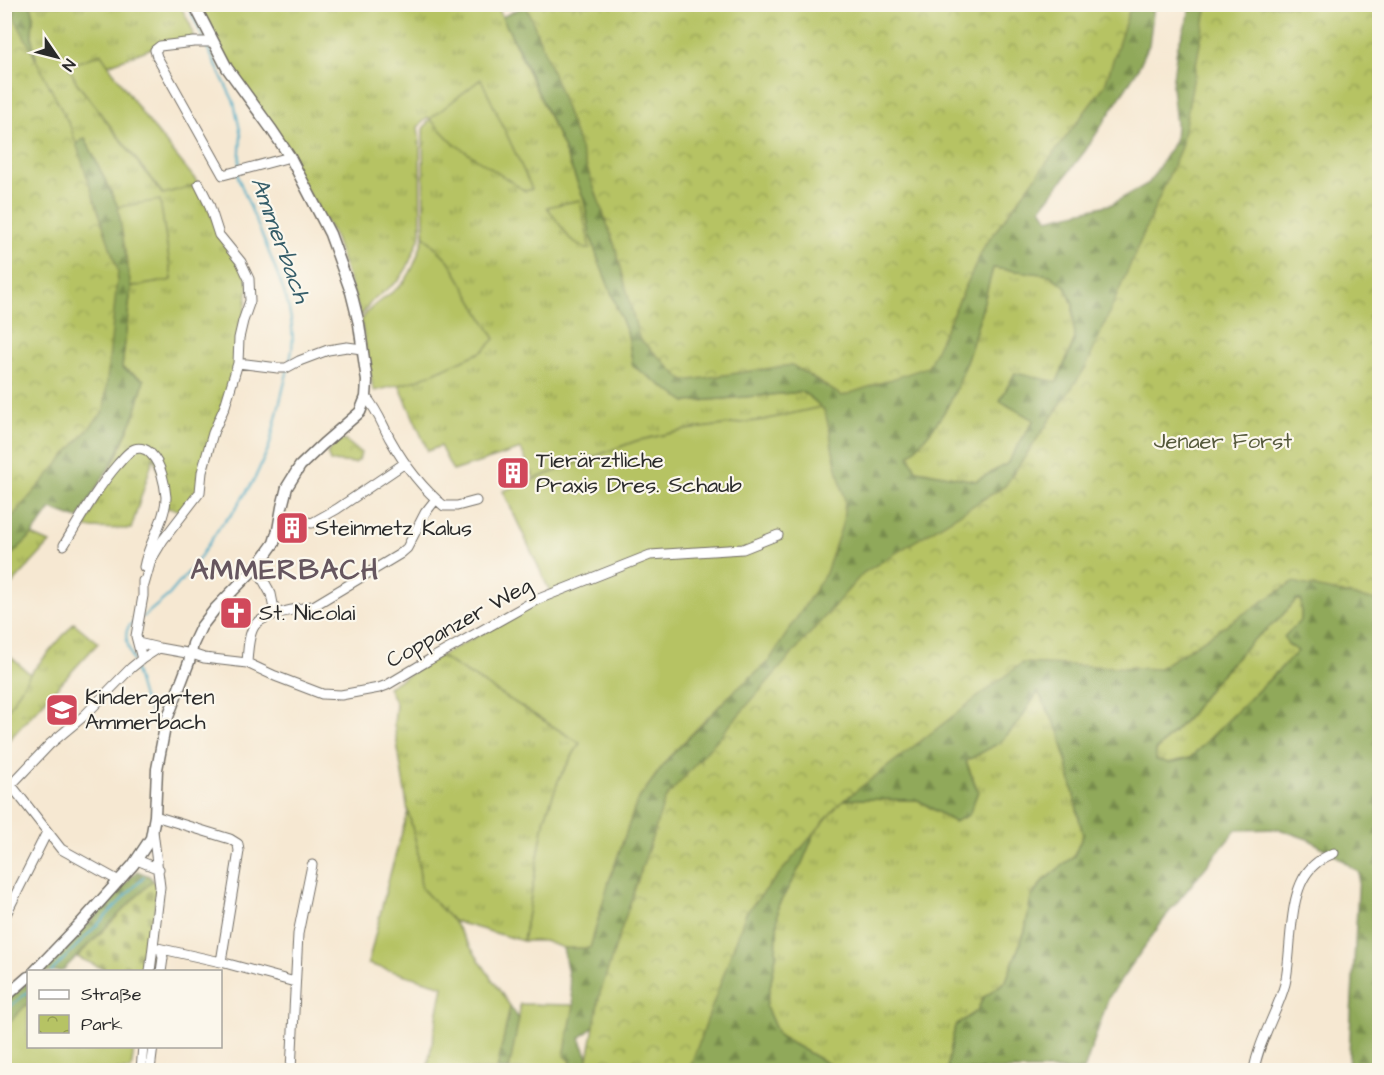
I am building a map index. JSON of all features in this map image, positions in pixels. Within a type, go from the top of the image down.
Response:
[{"type":"main road","points":[[36,970],[119,881],[137,860],[151,838],[155,816],[157,769],[166,722],[194,644],[206,620],[256,567],[274,543],[287,488],[300,466],[360,412],[366,398],[367,381],[359,324],[351,292],[330,234],[290,157],[227,68],[194,4]]},
{"type":"main road","points":[[4,998],[27,978]]},
{"type":"street","points":[[213,42],[160,46],[155,50],[223,175],[290,157]]},
{"type":"street","points":[[137,663],[136,636],[144,585],[151,560],[163,540],[200,492],[202,472],[213,433],[225,406],[238,363],[239,338],[250,301],[249,279],[241,262],[219,234],[209,204],[199,184]]},
{"type":"street","points":[[238,363],[286,368],[328,350],[347,347],[362,349]]},
{"type":"street","points":[[366,398],[375,408],[405,463],[436,499],[444,506],[457,506],[476,501]]},
{"type":"street","points":[[64,545],[107,477],[124,457],[132,449],[141,448],[149,451],[159,467],[166,497],[161,522],[145,560],[142,574],[144,585]]},
{"type":"street","points":[[281,515],[312,523],[405,463]]},
{"type":"street","points":[[247,663],[250,637],[255,625],[275,614],[315,605],[400,554],[407,548],[422,519],[436,499]]},
{"type":"street","name":"Coppanzer Weg","points":[[138,643],[204,658],[247,663],[322,694],[341,695],[387,685],[536,600],[650,555],[743,549],[778,535]]},
{"type":"street","points":[[256,567],[271,594],[275,614]]},
{"type":"street","points":[[119,881],[61,849],[11,785],[50,744],[85,715],[137,663],[159,648]]},
{"type":"street","points":[[155,816],[230,839],[238,844],[239,851],[221,962]]},
{"type":"street","points":[[151,970],[157,948],[160,887],[153,831]]},
{"type":"street","points":[[4,918],[47,832]]},
{"type":"street","points":[[1254,1071],[1261,1045],[1285,983],[1290,931],[1302,882],[1313,865],[1334,853]]},
{"type":"street","points":[[137,860],[159,869]]},
{"type":"street","points":[[291,1071],[298,934],[312,865]]},
{"type":"street","points":[[157,948],[295,982]]},
{"type":"street","points":[[157,948],[163,958],[162,970]]},
{"type":"street","points":[[141,1071],[144,1048]]},
{"type":"street","points":[[150,1071],[153,1048]]},
{"type":"green space","points":[[528,4],[1154,5],[1149,45],[1137,71],[1085,151],[1041,208],[1048,219],[1112,204],[1149,183],[1175,141],[1176,124],[1172,86],[1177,48],[1188,18],[1190,5],[1379,5],[1379,1070],[1348,1070],[1359,873],[1310,840],[1279,829],[1236,830],[1169,912],[1109,997],[1084,1070],[947,1070],[955,1026],[977,1011],[983,998],[1006,981],[1025,931],[1031,898],[1043,881],[1074,856],[1083,835],[1060,733],[1038,692],[1018,723],[999,743],[966,761],[978,791],[969,815],[954,822],[918,800],[860,799],[844,800],[821,817],[802,863],[778,906],[776,956],[766,1007],[779,1036],[839,1070],[645,1070],[606,1017],[580,1038],[590,1062],[590,1070],[569,1070],[571,1061],[564,1056],[574,1005],[563,948],[590,948],[609,881],[637,801],[668,759],[729,696],[769,661],[832,447],[825,415],[817,403],[802,392],[686,402],[633,366],[628,335],[590,234],[584,199],[563,147],[502,17]],"holes":[[[993,268],[1050,275],[1065,286],[1073,304],[1074,341],[1057,382],[1015,373],[1000,401],[1034,420],[1007,464],[976,481],[916,470],[909,456],[937,422],[958,385]],[[1296,600],[1301,600],[1301,620],[1284,637],[1288,644],[1298,651],[1190,758],[1169,763],[1156,760],[1156,750],[1190,715],[1214,682],[1252,641],[1277,621]]]},
{"type":"green space","points":[[4,5],[16,5],[14,16],[36,58],[32,39],[33,15],[30,5],[180,5],[191,26],[194,40],[152,48],[108,65],[100,54],[71,65],[70,69],[77,83],[162,194],[199,184],[219,234],[249,281],[238,363],[198,492],[180,510],[167,508],[154,456],[131,529],[85,528],[135,414],[144,380],[122,368],[131,287],[172,280],[160,201],[118,207],[85,138],[72,147]]},
{"type":"green space","points":[[4,5],[8,5],[71,128],[118,271],[104,411],[5,525]]},
{"type":"green space","points":[[16,5],[30,5],[32,8],[32,39],[36,58],[29,60],[21,49],[14,16]]},
{"type":"green space","points":[[198,5],[497,5],[563,147],[584,199],[590,234],[628,335],[633,366],[686,402],[803,392],[815,399],[821,407],[764,420],[686,430],[636,441],[534,479],[521,449],[453,471],[440,446],[428,451],[399,385],[438,371],[449,261],[424,236],[423,129],[430,119],[428,117],[418,127],[421,234],[407,268],[399,280],[371,302],[361,316],[333,233],[229,68]]},
{"type":"green space","points":[[526,5],[1131,5],[1105,85],[985,245],[928,367],[842,396],[792,365],[684,381],[639,338],[616,249]]},
{"type":"green space","name":"Jenaer Forst","points":[[1207,5],[1379,5],[1379,603],[1293,582],[1158,669],[1022,663],[839,804],[746,913],[689,1070],[586,1070],[600,993],[665,799],[863,573],[1005,486],[1086,367],[1181,147]]},
{"type":"green space","points":[[101,54],[144,116],[199,184],[163,194],[77,83],[70,65]]},
{"type":"green space","points":[[481,79],[532,189],[525,191],[453,143],[430,119]]},
{"type":"green space","points":[[4,112],[72,147],[85,138],[118,207],[131,287],[122,368],[144,380],[135,414],[116,456],[78,519],[51,509],[32,535],[5,561]]},
{"type":"green space","points":[[160,200],[172,280],[131,287],[118,207]]},
{"type":"green space","points":[[580,200],[590,249],[570,239],[547,207]]},
{"type":"green space","points":[[424,236],[449,261],[495,339],[483,351],[438,371],[414,381],[375,391],[361,321],[370,309],[398,288],[407,278]]},
{"type":"green space","points":[[993,268],[1050,275],[1065,286],[1073,304],[1074,341],[1057,383],[1015,373],[1000,401],[1034,420],[1007,464],[976,481],[916,470],[909,456],[942,415],[958,385],[975,335]]},
{"type":"green space","points":[[821,407],[825,412],[845,501],[843,522],[826,573],[769,661],[729,696],[668,758],[637,801],[609,881],[590,948],[563,948],[544,941],[523,941],[545,818],[559,779],[580,743],[440,656],[552,596],[503,491],[636,441],[686,430],[764,420]]},
{"type":"green space","points":[[339,440],[346,441],[361,453],[359,460],[355,463],[330,461],[327,453]]},
{"type":"green space","points":[[32,535],[50,543],[5,592],[4,561]]},
{"type":"green space","points":[[1302,599],[1301,620],[1288,644],[1299,651],[1190,758],[1169,763],[1155,760],[1156,751],[1190,715],[1214,682],[1252,641],[1277,621],[1296,600]]},
{"type":"green space","points":[[74,623],[98,643],[5,744],[5,714],[30,674]]},
{"type":"green space","points":[[5,652],[30,674],[5,714]]},
{"type":"green space","points":[[440,656],[580,743],[559,779],[545,818],[523,941],[453,921],[421,888],[417,847],[408,811],[394,724],[396,704],[388,687]]},
{"type":"green space","points":[[1038,691],[1060,733],[1083,835],[1074,856],[1043,881],[1031,898],[1025,931],[1006,981],[983,998],[977,1011],[955,1026],[947,1070],[839,1070],[779,1036],[766,1007],[776,956],[778,906],[802,863],[821,817],[844,800],[860,799],[918,800],[954,822],[968,815],[978,791],[966,761],[999,743],[1018,723]]},
{"type":"green space","points":[[408,811],[417,847],[421,888],[453,921],[510,1006],[497,1070],[427,1070],[443,986],[368,964]]},
{"type":"green space","points":[[137,871],[153,880],[63,970],[44,970]]},
{"type":"green space","points":[[153,880],[157,887],[148,970],[106,970],[77,957]]},
{"type":"green space","points":[[27,983],[27,1004],[5,1027],[5,1002]]},
{"type":"green space","points":[[27,1004],[27,1048],[140,1048],[140,1050],[134,1049],[131,1070],[5,1070],[5,1027]]},
{"type":"green space","points":[[520,1004],[574,1005],[564,1056],[571,1061],[569,1070],[509,1070]]},
{"type":"green space","points":[[510,1006],[519,1019],[509,1070],[497,1070]]},
{"type":"waterway","name":"Ammerbach","points":[[187,4],[204,40]]},
{"type":"waterway","name":"Ammerbach","points":[[206,45],[234,102],[241,135],[239,167]]},
{"type":"waterway","name":"Ammerbach","points":[[238,173],[287,302],[292,331],[290,361]]},
{"type":"waterway","name":"Ammerbach","points":[[143,617],[169,595],[196,563],[254,480],[269,447],[288,369]]},
{"type":"waterway","name":"Ammerbach","points":[[133,661],[126,634],[127,629],[135,621]]},
{"type":"waterway","name":"Ammerbach","points":[[135,670],[143,698],[157,725]]},
{"type":"waterway","name":"Ammerbach","points":[[53,970],[144,877]]},
{"type":"waterway","name":"Ammerbach","points":[[4,1011],[27,993]]},
{"type":"place","name":"Tierärztliche Praxis Dres. Schaub","points":[[513,473]]},
{"type":"place","name":"Steinmetz Kalus","points":[[292,528]]},
{"type":"place","name":"St. Nicolai","points":[[236,613]]},
{"type":"place","name":"Kindergarten Ammerbach","points":[[62,710]]},
{"type":"district","name":"AMMERBACH","points":[[285,570]]}]
